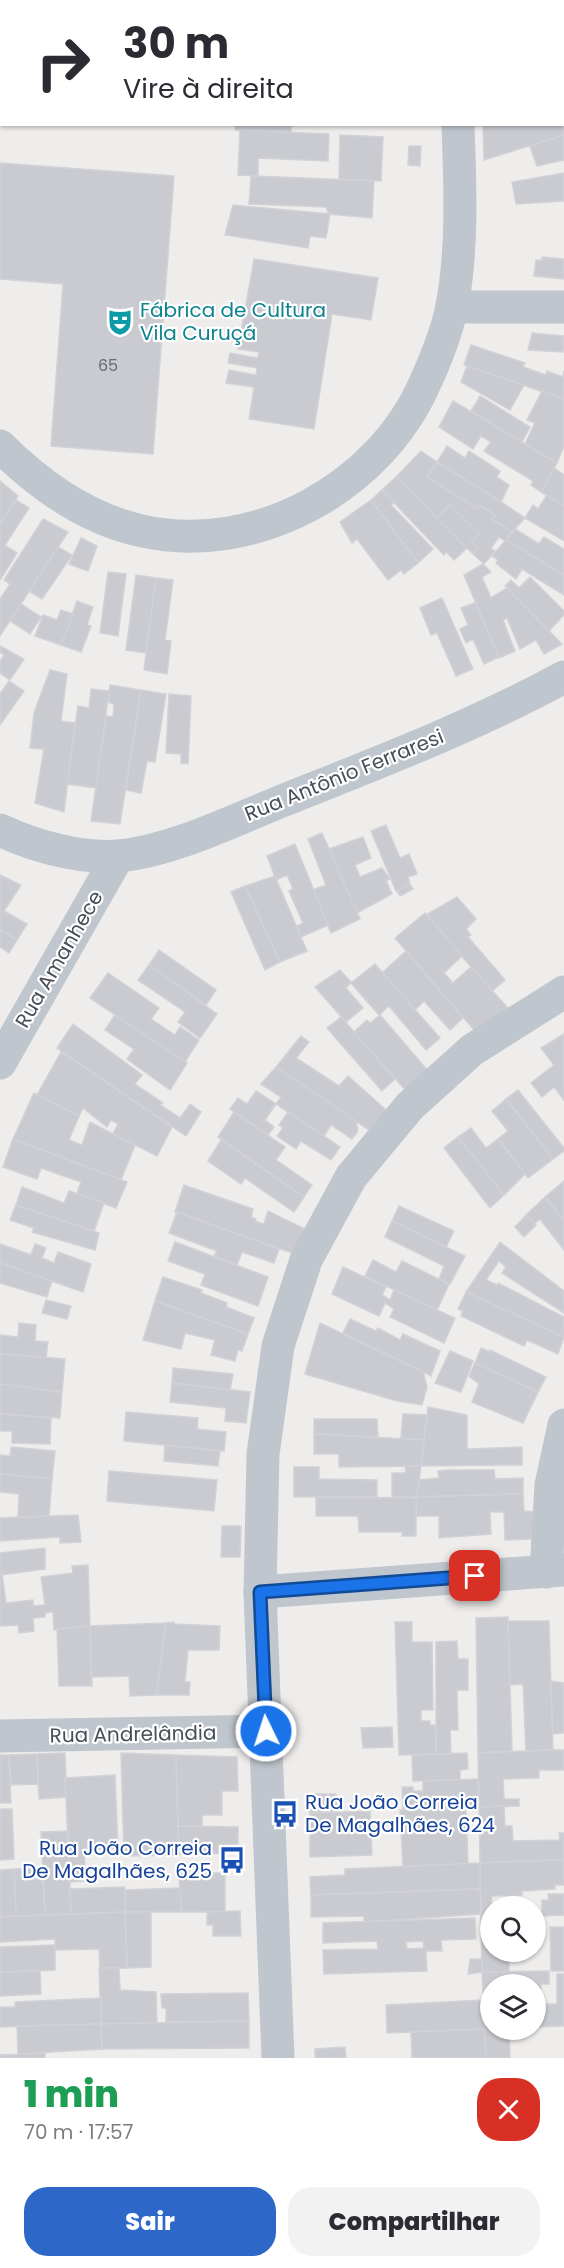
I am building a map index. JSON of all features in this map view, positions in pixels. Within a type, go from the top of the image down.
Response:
[{"type":"street","points":[[0,446],[19,465],[53,492],[92,515],[142,531],[202,537],[258,526],[318,501],[352,477],[397,434],[425,384],[452,307],[460,187],[458,126]]},
{"type":"street","points":[[452,307],[564,307]]},
{"type":"street","name":"Rua Antônio Ferraresi","points":[[0,830],[15,837],[72,853],[118,856],[160,848],[262,810],[413,748],[526,698],[564,677]]},
{"type":"street","name":"Rua Amanhece","points":[[0,1063],[118,856]]},
{"type":"street","points":[[278,2058],[260,1592],[263,1454],[278,1346],[306,1260],[351,1177],[410,1106],[471,1050],[564,992]]},
{"type":"street","points":[[260,1592],[555,1571],[551,1485],[564,1425]]},
{"type":"street","name":"Rua Andrelândia","points":[[0,1736],[266,1731]]},
{"type":"building","points":[[236,126],[291,126],[291,132],[235,130]]},
{"type":"building","points":[[483,126],[564,126],[564,135],[484,160]]},
{"type":"building","points":[[240,130],[329,134],[328,161],[258,158],[258,176],[238,175]]},
{"type":"building","points":[[340,135],[383,137],[381,181],[339,179]]},
{"type":"building","points":[[564,135],[564,160],[537,166],[530,146]]},
{"type":"building","points":[[409,146],[421,146],[420,166],[408,165]]},
{"type":"building","points":[[0,163],[174,176],[153,454],[51,446],[63,284],[0,279]]},
{"type":"building","points":[[564,173],[564,201],[516,204],[512,182]]},
{"type":"building","points":[[251,176],[374,181],[372,218],[329,214],[326,207],[249,204]]},
{"type":"building","points":[[233,205],[330,214],[326,238],[310,236],[308,248],[225,235]]},
{"type":"building","points":[[542,257],[564,259],[564,279],[534,276],[536,260],[542,260]]},
{"type":"building","points":[[254,259],[378,278],[371,320],[332,314],[314,429],[249,419],[254,387],[226,383],[229,370],[256,375],[257,368],[228,363],[230,353],[258,358],[259,352],[238,349]]},
{"type":"building","points":[[532,333],[564,336],[563,352],[528,350]]},
{"type":"building","points":[[471,345],[525,363],[523,367],[546,375],[547,371],[563,377],[564,371],[564,399],[464,365]]},
{"type":"building","points":[[467,366],[524,385],[510,410],[461,382]]},
{"type":"building","points":[[542,391],[564,399],[564,446],[557,463],[525,444],[535,423],[527,420]]},
{"type":"building","points":[[480,396],[530,427],[522,442],[471,411]]},
{"type":"building","points":[[453,401],[557,463],[541,492],[531,485],[533,481],[484,451],[491,442],[481,436],[473,449],[439,427]]},
{"type":"building","points":[[447,446],[465,458],[469,451],[500,471],[497,477],[509,485],[501,502],[437,462]]},
{"type":"building","points":[[421,451],[437,462],[427,477],[478,509],[480,505],[495,515],[492,519],[512,532],[505,541],[499,537],[491,548],[495,551],[484,564],[473,554],[478,548],[471,542],[479,534],[450,505],[437,518],[396,477]]},
{"type":"building","points":[[437,462],[525,518],[512,532],[492,519],[495,515],[480,505],[478,509],[427,477]]},
{"type":"building","points":[[554,468],[564,475],[564,506],[541,492]]},
{"type":"building","points":[[396,477],[467,548],[454,560],[446,552],[444,555],[382,490]]},
{"type":"building","points":[[0,481],[18,496],[0,524]]},
{"type":"building","points":[[382,490],[394,502],[391,505],[433,549],[418,563],[371,500]]},
{"type":"building","points":[[547,495],[564,506],[564,541],[525,518],[533,505],[538,509]]},
{"type":"building","points":[[16,500],[29,508],[5,545],[17,553],[0,580],[0,524]]},
{"type":"building","points":[[371,500],[418,563],[404,574],[401,570],[388,580],[357,539],[352,543],[340,522]]},
{"type":"building","points":[[450,505],[479,534],[471,542],[478,548],[473,554],[437,518]]},
{"type":"building","points":[[43,519],[68,532],[0,636],[0,599],[10,584],[4,580]]},
{"type":"building","points":[[515,529],[539,544],[544,537],[564,549],[564,575],[506,540]]},
{"type":"building","points":[[81,538],[97,546],[88,571],[69,564]]},
{"type":"building","points":[[506,540],[564,575],[564,595],[522,569],[516,579],[496,563],[498,560],[492,556]]},
{"type":"building","points":[[58,547],[72,555],[42,599],[29,591]]},
{"type":"building","points":[[483,564],[491,572],[482,577],[491,598],[507,588],[562,644],[544,654],[536,640],[520,649],[507,618],[503,620],[515,651],[499,658],[464,575]]},
{"type":"building","points":[[108,572],[126,574],[118,636],[100,633]]},
{"type":"building","points":[[136,575],[156,578],[146,653],[126,650]]},
{"type":"building","points":[[530,577],[564,611],[564,615],[549,631],[505,586],[511,580],[519,588]]},
{"type":"building","points":[[156,578],[173,580],[165,640],[171,641],[167,674],[144,670]]},
{"type":"building","points":[[442,598],[473,669],[456,676],[437,633],[431,635],[420,608]]},
{"type":"building","points":[[77,601],[93,607],[87,625],[91,626],[81,652],[61,645]]},
{"type":"building","points":[[475,603],[499,657],[484,664],[473,639],[466,643],[460,629],[468,625],[461,608]]},
{"type":"building","points":[[21,604],[41,617],[30,634],[10,621]]},
{"type":"building","points":[[61,610],[73,614],[61,645],[35,636],[43,615],[57,620]]},
{"type":"building","points":[[0,646],[24,659],[10,680],[0,673],[0,661],[4,655],[0,652]]},
{"type":"building","points":[[50,670],[67,674],[61,721],[75,723],[64,812],[35,803],[44,749],[30,748],[34,713]]},
{"type":"building","points":[[9,681],[24,691],[0,725],[0,694]]},
{"type":"building","points":[[110,685],[141,690],[120,824],[91,821],[106,716],[113,717],[114,704],[108,702]]},
{"type":"building","points":[[91,689],[109,691],[96,788],[67,784],[78,706],[89,708]]},
{"type":"building","points":[[141,690],[166,694],[155,762],[147,761],[141,793],[126,790]]},
{"type":"building","points":[[169,694],[191,696],[188,764],[181,763],[181,754],[166,753]]},
{"type":"building","points":[[386,825],[400,858],[409,854],[417,874],[408,877],[410,884],[396,891],[371,831]]},
{"type":"building","points":[[322,833],[360,919],[331,933],[313,890],[326,885],[308,839]]},
{"type":"building","points":[[363,837],[371,858],[355,865],[360,877],[382,868],[390,879],[386,881],[392,894],[357,913],[329,849]]},
{"type":"building","points":[[295,844],[328,925],[301,937],[297,926],[303,923],[289,891],[293,889],[287,875],[276,880],[267,856]]},
{"type":"building","points":[[0,875],[21,885],[4,911],[27,924],[17,940],[0,929]]},
{"type":"building","points":[[275,876],[307,951],[280,962],[245,886]]},
{"type":"building","points":[[410,884],[413,889],[400,896],[397,891]]},
{"type":"building","points":[[245,886],[280,962],[265,970],[231,892]]},
{"type":"building","points":[[457,897],[476,919],[466,929],[471,935],[468,937],[505,980],[492,991],[426,915]]},
{"type":"building","points":[[425,913],[462,956],[444,973],[453,983],[471,967],[508,1008],[475,1031],[395,938]]},
{"type":"building","points":[[0,929],[17,940],[9,953],[0,947]]},
{"type":"building","points":[[159,950],[216,990],[206,1005],[149,965]]},
{"type":"building","points":[[406,951],[463,1018],[450,1030],[424,1001],[415,1010],[382,973]]},
{"type":"building","points":[[375,964],[440,1038],[426,1050],[389,1006],[379,1015],[351,983]]},
{"type":"building","points":[[149,965],[217,1014],[200,1038],[178,1022],[185,1012],[138,980]]},
{"type":"building","points":[[340,970],[351,982],[346,988],[363,1008],[346,1022],[315,987]]},
{"type":"building","points":[[108,973],[159,1008],[151,1019],[175,1035],[180,1027],[199,1040],[185,1062],[90,998]]},
{"type":"building","points":[[115,1015],[187,1063],[170,1090],[127,1059],[134,1049],[105,1030]]},
{"type":"building","points":[[380,1015],[429,1072],[408,1093],[354,1032],[367,1020],[370,1023]]},
{"type":"building","points":[[341,1017],[395,1079],[382,1091],[327,1028]]},
{"type":"building","points":[[73,1024],[142,1075],[135,1084],[163,1103],[160,1105],[180,1118],[190,1104],[201,1112],[186,1136],[57,1048]]},
{"type":"building","points":[[564,1034],[564,1100],[554,1087],[542,1097],[531,1083],[554,1065],[541,1048]]},
{"type":"building","points":[[301,1036],[309,1042],[296,1058],[339,1086],[348,1076],[386,1110],[369,1130],[276,1067]]},
{"type":"building","points":[[61,1052],[172,1127],[157,1156],[113,1134],[118,1124],[111,1120],[107,1127],[83,1108],[79,1116],[37,1095]]},
{"type":"building","points":[[276,1067],[356,1121],[358,1131],[352,1139],[331,1125],[324,1136],[276,1104],[281,1097],[261,1084]]},
{"type":"building","points":[[518,1090],[564,1148],[564,1151],[553,1159],[506,1099]]},
{"type":"building","points":[[256,1091],[276,1104],[265,1120],[274,1127],[268,1135],[230,1109],[238,1098],[247,1104]]},
{"type":"building","points":[[34,1093],[79,1116],[69,1140],[82,1145],[90,1122],[135,1145],[121,1180],[13,1139]]},
{"type":"building","points":[[506,1099],[553,1159],[528,1178],[498,1139],[508,1131],[492,1111]]},
{"type":"building","points":[[234,1112],[285,1147],[276,1160],[312,1185],[304,1197],[218,1137]]},
{"type":"building","points":[[288,1112],[340,1147],[331,1160],[301,1141],[296,1149],[277,1136],[283,1128],[279,1125]]},
{"type":"building","points":[[471,1128],[486,1148],[498,1139],[525,1174],[504,1195],[458,1137]]},
{"type":"building","points":[[458,1137],[504,1195],[490,1208],[444,1148]]},
{"type":"building","points":[[13,1139],[127,1182],[116,1208],[77,1194],[81,1182],[41,1168],[37,1179],[3,1167]]},
{"type":"building","points":[[221,1140],[304,1197],[294,1212],[245,1178],[241,1184],[208,1161]]},
{"type":"building","points":[[564,1181],[564,1221],[545,1197]]},
{"type":"building","points":[[184,1185],[253,1209],[251,1217],[256,1219],[255,1221],[264,1224],[268,1211],[307,1230],[295,1254],[175,1212]]},
{"type":"building","points":[[22,1187],[64,1203],[69,1191],[104,1203],[94,1231],[16,1205]]},
{"type":"building","points":[[545,1197],[564,1221],[564,1250],[540,1219],[534,1224],[526,1215]]},
{"type":"building","points":[[16,1205],[99,1233],[95,1250],[32,1232],[34,1228],[10,1220]]},
{"type":"building","points":[[399,1206],[454,1231],[446,1247],[392,1221]]},
{"type":"building","points":[[177,1212],[279,1249],[274,1263],[242,1252],[237,1265],[214,1256],[217,1251],[169,1233]]},
{"type":"building","points":[[526,1215],[536,1225],[524,1237],[515,1227]]},
{"type":"building","points":[[392,1221],[465,1256],[450,1284],[439,1279],[444,1266],[385,1237]]},
{"type":"building","points":[[175,1242],[268,1277],[258,1306],[201,1285],[205,1274],[168,1261]]},
{"type":"building","points":[[500,1242],[564,1291],[564,1313],[502,1273],[506,1267],[499,1261],[486,1280],[497,1285],[498,1283],[564,1317],[564,1337],[466,1292]]},
{"type":"building","points":[[0,1244],[31,1255],[35,1244],[46,1248],[42,1258],[54,1263],[58,1252],[91,1264],[83,1292],[0,1263]]},
{"type":"building","points":[[373,1260],[396,1272],[402,1261],[449,1284],[437,1310],[365,1276]]},
{"type":"building","points":[[0,1263],[52,1281],[47,1297],[0,1283]]},
{"type":"building","points":[[343,1267],[386,1287],[382,1295],[390,1300],[394,1290],[455,1318],[444,1343],[390,1317],[394,1309],[385,1303],[379,1316],[332,1294]]},
{"type":"building","points":[[163,1277],[202,1290],[201,1293],[227,1303],[226,1307],[254,1318],[248,1334],[155,1301]]},
{"type":"building","points":[[466,1292],[564,1337],[558,1354],[527,1340],[524,1346],[461,1316],[463,1311],[458,1309]]},
{"type":"building","points":[[46,1300],[71,1306],[67,1319],[42,1313]]},
{"type":"building","points":[[155,1301],[248,1334],[242,1351],[238,1350],[235,1361],[211,1355],[215,1340],[185,1333],[181,1349],[143,1340]]},
{"type":"building","points":[[350,1319],[376,1331],[378,1328],[400,1340],[403,1334],[440,1351],[431,1376],[343,1333]]},
{"type":"building","points":[[19,1323],[36,1325],[35,1341],[48,1342],[46,1358],[0,1354],[0,1335],[18,1337]]},
{"type":"building","points":[[320,1323],[423,1372],[427,1387],[422,1405],[397,1401],[305,1374]]},
{"type":"building","points":[[481,1348],[490,1352],[490,1350],[546,1377],[538,1392],[475,1363]]},
{"type":"building","points":[[450,1351],[473,1361],[461,1392],[435,1383]]},
{"type":"building","points":[[0,1354],[65,1359],[62,1392],[0,1384]]},
{"type":"building","points":[[475,1363],[538,1392],[523,1423],[472,1402],[479,1384],[469,1376]]},
{"type":"building","points":[[173,1368],[233,1374],[230,1390],[172,1383]]},
{"type":"building","points":[[172,1383],[250,1392],[246,1423],[225,1421],[226,1408],[170,1402]]},
{"type":"building","points":[[0,1384],[62,1392],[60,1418],[0,1414]]},
{"type":"building","points":[[428,1407],[467,1415],[467,1449],[522,1447],[522,1465],[421,1466]]},
{"type":"building","points":[[126,1412],[198,1418],[197,1429],[226,1432],[224,1451],[124,1441]]},
{"type":"building","points":[[0,1414],[51,1418],[50,1444],[12,1443],[12,1431],[0,1431]]},
{"type":"building","points":[[403,1414],[427,1415],[424,1440],[401,1438]]},
{"type":"building","points":[[314,1419],[377,1419],[378,1437],[314,1434]]},
{"type":"building","points":[[314,1434],[424,1440],[421,1466],[339,1467],[339,1454],[314,1454]]},
{"type":"building","points":[[165,1445],[220,1451],[218,1466],[164,1461]]},
{"type":"building","points":[[11,1447],[55,1451],[52,1479],[0,1474],[0,1455],[10,1456]]},
{"type":"building","points":[[405,1466],[421,1466],[417,1497],[392,1497],[392,1473],[406,1473]]},
{"type":"building","points":[[294,1467],[319,1467],[319,1479],[377,1480],[377,1497],[294,1497]]},
{"type":"building","points":[[494,1470],[495,1479],[523,1478],[523,1494],[417,1497],[419,1480],[439,1478],[438,1471]]},
{"type":"building","points":[[109,1471],[217,1480],[214,1511],[107,1501]]},
{"type":"building","points":[[0,1474],[52,1479],[49,1516],[18,1517],[19,1494],[0,1492]]},
{"type":"building","points":[[523,1494],[524,1511],[538,1512],[531,1539],[505,1540],[504,1512],[490,1512],[491,1534],[439,1538],[439,1516],[416,1516],[417,1497]]},
{"type":"building","points":[[316,1497],[416,1498],[416,1536],[402,1536],[403,1532],[359,1532],[358,1516],[316,1516]]},
{"type":"building","points":[[78,1515],[81,1542],[60,1543],[60,1537],[0,1541],[0,1518]]},
{"type":"building","points":[[222,1526],[241,1526],[240,1557],[221,1557]]},
{"type":"building","points":[[45,1548],[45,1569],[0,1575],[0,1553]]},
{"type":"building","points":[[88,1565],[90,1626],[54,1630],[53,1612],[45,1613],[45,1617],[33,1618],[34,1631],[19,1633],[18,1625],[0,1626],[0,1575],[2,1574],[6,1603],[33,1600],[33,1606],[45,1605],[41,1577],[73,1573],[72,1566]]},
{"type":"building","points":[[508,1617],[512,1751],[478,1753],[476,1618]]},
{"type":"building","points":[[508,1621],[549,1621],[553,1750],[526,1751],[523,1684],[510,1685]]},
{"type":"building","points":[[174,1622],[174,1624],[220,1626],[219,1650],[188,1650],[185,1682],[190,1682],[189,1695],[156,1695],[166,1623]]},
{"type":"building","points":[[395,1622],[412,1622],[412,1642],[432,1642],[433,1710],[421,1710],[421,1721],[430,1721],[430,1725],[435,1725],[436,1754],[399,1755]]},
{"type":"building","points":[[166,1623],[156,1695],[130,1696],[129,1676],[91,1677],[90,1626]]},
{"type":"building","points":[[90,1626],[92,1686],[59,1686],[57,1629]]},
{"type":"building","points":[[457,1641],[458,1659],[468,1659],[468,1690],[457,1690],[458,1730],[450,1730],[451,1754],[436,1754],[436,1642]]},
{"type":"building","points":[[551,1681],[564,1683],[564,1733],[553,1734]]},
{"type":"building","points":[[392,1727],[393,1747],[363,1748],[361,1728]]},
{"type":"building","points":[[564,1750],[564,1770],[539,1770],[539,1778],[503,1779],[504,1799],[519,1799],[519,1806],[479,1807],[478,1753]]},
{"type":"building","points":[[65,1753],[67,1797],[39,1799],[37,1754]]},
{"type":"building","points":[[121,1753],[176,1755],[179,1855],[124,1856]]},
{"type":"building","points":[[467,1753],[468,1769],[460,1770],[460,1780],[413,1781],[412,1755]]},
{"type":"building","points":[[37,1754],[38,1784],[11,1785],[9,1755]]},
{"type":"building","points":[[0,1755],[9,1755],[11,1803],[0,1803]]},
{"type":"building","points":[[176,1755],[237,1757],[238,1791],[222,1791],[222,1815],[202,1815],[202,1826],[178,1826]]},
{"type":"building","points":[[115,1775],[118,1848],[84,1850],[86,1881],[70,1882],[65,1778]]},
{"type":"building","points":[[478,1779],[479,1807],[403,1810],[402,1787],[413,1787],[413,1791],[423,1791],[423,1781]]},
{"type":"building","points":[[309,1794],[336,1794],[337,1812],[310,1813]]},
{"type":"building","points":[[504,1806],[505,1826],[512,1826],[513,1841],[560,1840],[559,1833],[564,1833],[564,1860],[480,1863],[479,1807]]},
{"type":"building","points":[[466,1808],[468,1864],[403,1867],[400,1810]]},
{"type":"building","points":[[0,1809],[12,1809],[14,1859],[0,1860]]},
{"type":"building","points":[[370,1811],[372,1855],[310,1857],[310,1813]]},
{"type":"building","points":[[178,1826],[238,1827],[238,1853],[179,1854]]},
{"type":"building","points":[[68,1831],[71,1914],[45,1915],[41,1832]]},
{"type":"building","points":[[564,1860],[564,1885],[555,1885],[555,1889],[522,1891],[522,1895],[481,1896],[480,1863]]},
{"type":"building","points":[[480,1863],[480,1889],[311,1895],[310,1877],[345,1875],[345,1869]]},
{"type":"building","points":[[32,1868],[32,1879],[43,1879],[45,1915],[16,1916],[14,1869]]},
{"type":"building","points":[[14,1869],[16,1916],[0,1917],[0,1870]]},
{"type":"building","points":[[179,1873],[225,1873],[225,1912],[181,1912]]},
{"type":"building","points":[[125,1887],[125,1912],[71,1914],[70,1889]]},
{"type":"building","points":[[180,1888],[181,1912],[125,1912],[125,1890]]},
{"type":"building","points":[[480,1889],[480,1914],[364,1922],[364,1916],[311,1917],[311,1895]]},
{"type":"building","points":[[548,1894],[564,1894],[564,1915],[546,1916],[546,1900],[549,1900]]},
{"type":"building","points":[[240,1911],[241,1936],[213,1936],[213,1925],[207,1925],[207,1912]]},
{"type":"building","points":[[125,1912],[151,1912],[151,1967],[127,1968]]},
{"type":"building","points":[[125,1912],[127,1968],[100,1969],[99,1949],[55,1950],[55,1939],[0,1942],[0,1917]]},
{"type":"building","points":[[475,1918],[476,1939],[441,1940],[442,1951],[426,1951],[427,1971],[324,1974],[323,1950],[378,1949],[377,1941],[323,1943],[323,1923]],"holes":[[[423,1941],[424,1948],[407,1949],[406,1942]]]},
{"type":"building","points":[[550,1927],[564,1927],[564,1971],[551,1971]]},
{"type":"building","points":[[55,1945],[55,1970],[0,1972],[0,1947]]},
{"type":"building","points":[[470,1959],[480,1959],[482,1972],[468,1974]]},
{"type":"building","points":[[482,1962],[509,1962],[509,1972],[482,1972]]},
{"type":"building","points":[[99,1968],[119,1968],[120,1990],[156,1992],[157,2023],[101,2024]]},
{"type":"building","points":[[40,1971],[41,1994],[0,1996],[0,1972]]},
{"type":"building","points":[[549,1971],[549,1984],[546,1984],[546,1974],[482,1974],[482,1972]]},
{"type":"building","points":[[557,1974],[564,1974],[564,2026],[546,2027],[546,2004],[557,2004]]},
{"type":"building","points":[[248,1993],[249,2021],[166,2022],[166,2008],[162,2008],[161,1994]]},
{"type":"building","points":[[101,1998],[101,2024],[0,2027],[0,2007],[15,2007],[15,2002]]},
{"type":"building","points":[[480,2000],[480,2029],[387,2033],[386,2005]]},
{"type":"building","points":[[249,2021],[249,2048],[102,2049],[101,2024]]},
{"type":"building","points":[[101,2024],[102,2049],[18,2054],[17,2026]]},
{"type":"building","points":[[480,2029],[480,2040],[485,2040],[486,2058],[412,2058],[411,2032]]},
{"type":"building","points":[[485,2040],[509,2040],[510,2058],[486,2058]]},
{"type":"building","points":[[345,2047],[346,2058],[315,2058],[315,2049]]},
{"type":"building","points":[[45,2053],[45,2058],[0,2058],[0,2055]]},
{"type":"place","name":"Fábrica de Cultura Vila Curuçá","points":[[120,322]]},
{"type":"place","name":"Rua João Correia De Magalhães, 624","points":[[285,1814]]},
{"type":"place","name":"Rua João Correia De Magalhães, 625","points":[[232,1860]]},
{"type":"route","points":[[266,1731],[260,1646],[260,1592],[475,1576]]}]
